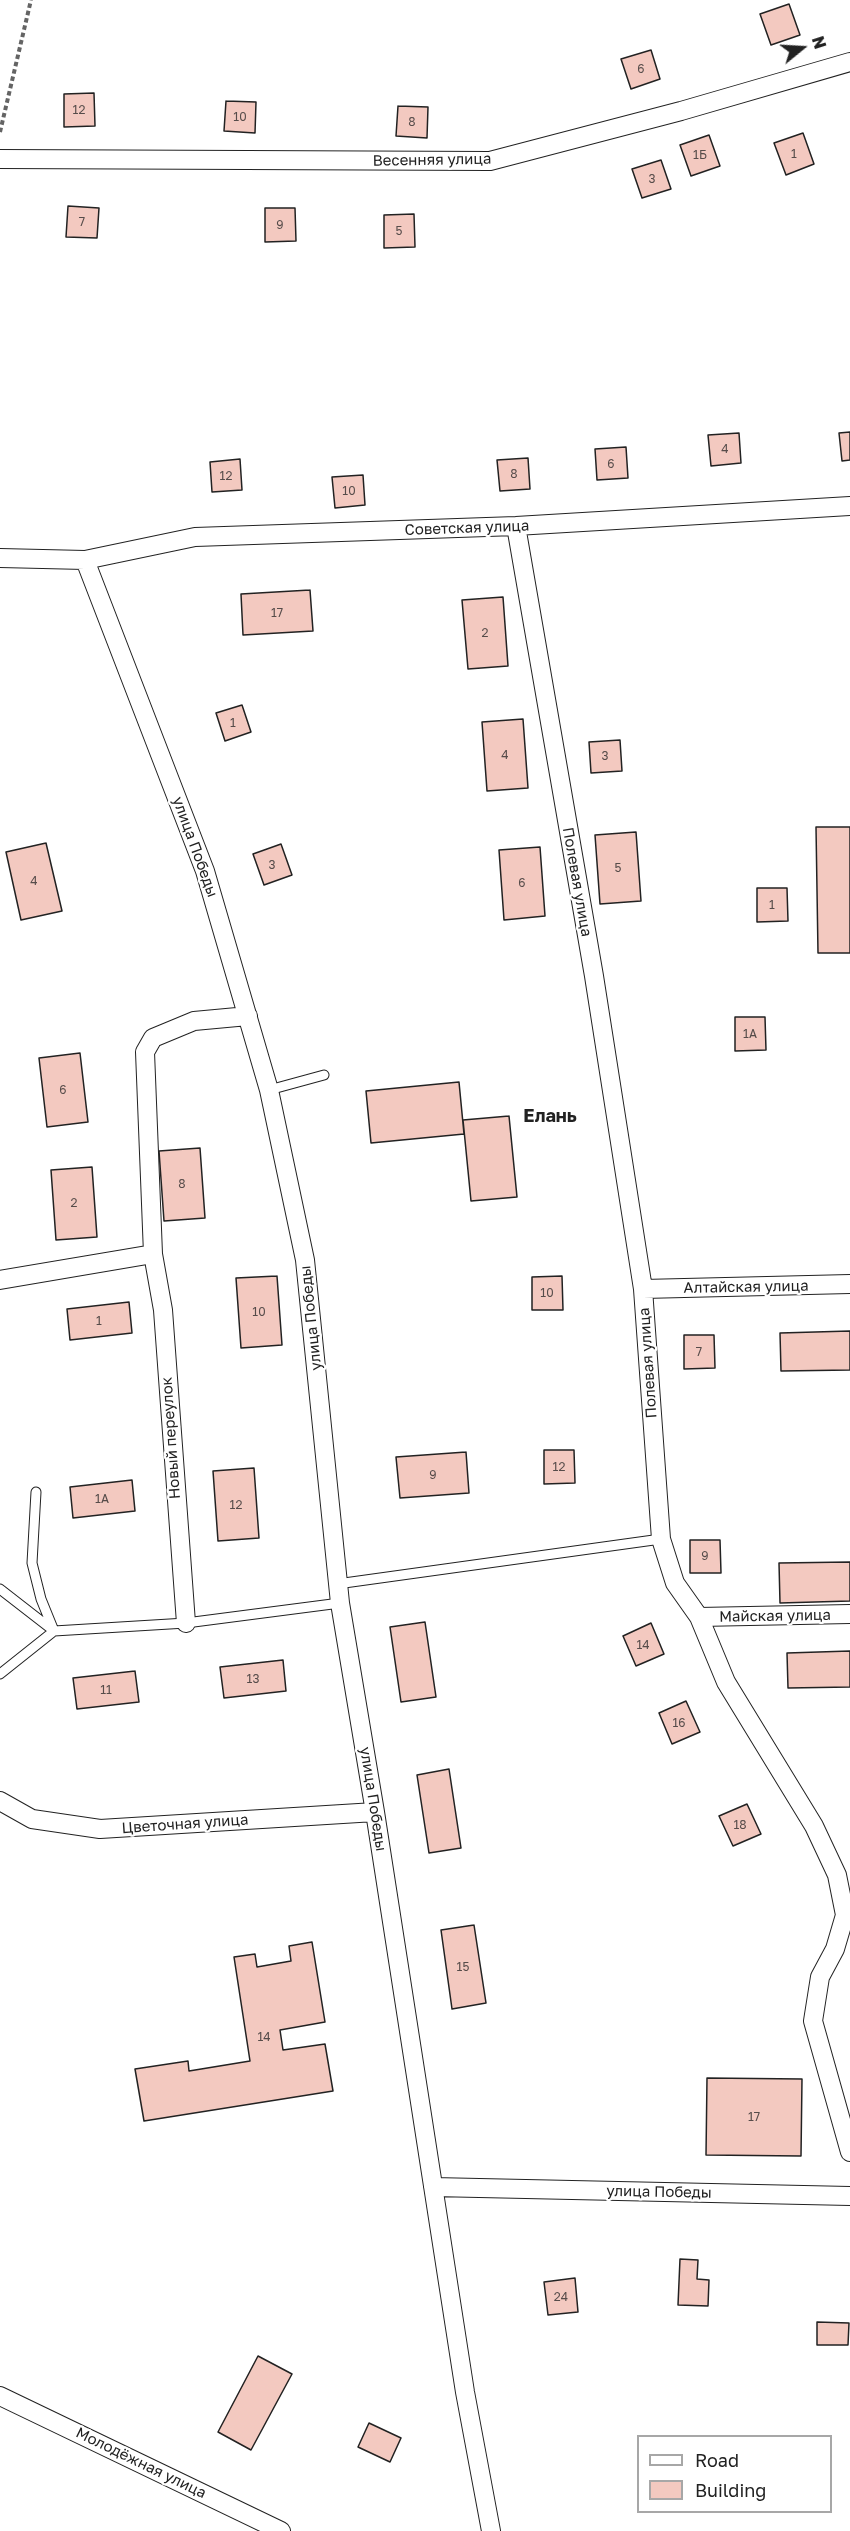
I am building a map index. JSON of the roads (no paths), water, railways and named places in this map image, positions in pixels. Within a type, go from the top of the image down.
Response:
[{"type":"street","name":"Весенняя улица","points":[[0,159],[490,161],[681,111],[850,62]]},
{"type":"street","name":"Советская улица","points":[[85,560],[195,537],[516,526],[850,506]]},
{"type":"street","name":"Полевая улица","points":[[516,526],[594,976],[643,1288],[661,1539],[675,1583],[699,1617],[726,1682],[814,1826],[837,1875],[845,1915],[835,1949],[820,1977],[813,2021],[850,2152]]},
{"type":"street","points":[[0,558],[85,560]]},
{"type":"street","name":"улица Победы","points":[[85,560],[205,871],[269,1090],[305,1260],[339,1604],[375,1812],[465,2392],[491,2531]]},
{"type":"street","name":"Новый переулок","points":[[186,1623],[163,1310],[153,1254],[145,1052],[147,1043],[167,1030],[194,1021],[248,1016]]},
{"type":"street","points":[[0,1280],[153,1254]]},
{"type":"street","name":"Алтайская улица","points":[[643,1288],[850,1284]]},
{"type":"street","name":"Майская улица","points":[[699,1617],[850,1614]]},
{"type":"street","name":"Цветочная улица","points":[[0,1801],[32,1819],[100,1829],[375,1812]]},
{"type":"street","name":"улица Победы","points":[[433,2187],[850,2196]]},
{"type":"street","name":"Молодёжная улица","points":[[0,2396],[281,2531]]},
{"type":"lane","points":[[269,1090],[324,1075]]},
{"type":"lane","points":[[36,1492],[32,1563],[40,1599],[54,1631]]},
{"type":"lane","points":[[337,1584],[661,1539]]},
{"type":"lane","points":[[0,1589],[54,1631]]},
{"type":"lane","points":[[0,1674],[54,1631],[186,1623],[339,1604]]},
{"type":"district","name":"Елань","points":[[550,1116]]}]
